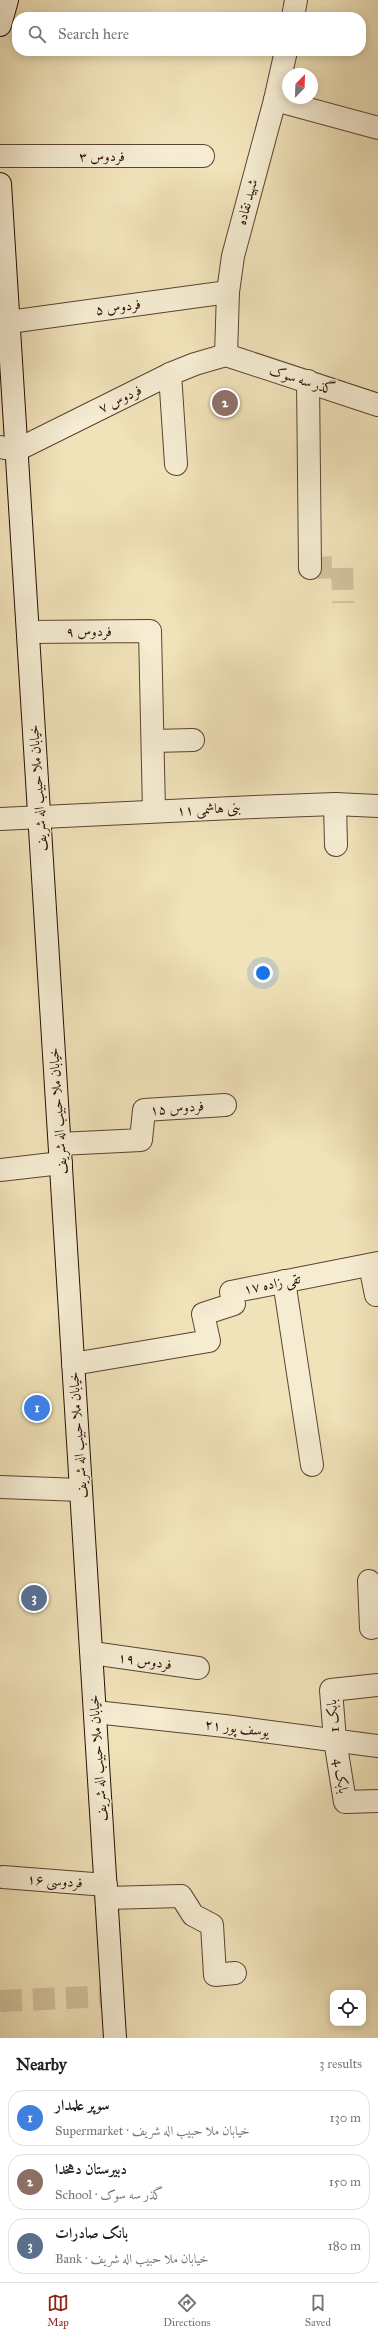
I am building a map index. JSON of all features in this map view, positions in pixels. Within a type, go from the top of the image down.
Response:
[{"type":"street","points":[[0,25],[7,0]]},
{"type":"street","points":[[294,12],[296,0]]},
{"type":"street","name":"شهید نقاده","points":[[226,355],[228,292],[233,256],[275,100],[285,56]]},
{"type":"street","points":[[275,100],[378,128]]},
{"type":"street","name":"فردوس ۳","points":[[0,156],[203,156]]},
{"type":"street","name":"خیابان ملا حبیب اله شریف","points":[[0,184],[9,322],[8,449],[28,632],[115,2038]]},
{"type":"street","name":"فردوس ۵","points":[[9,322],[228,292]]},
{"type":"street","name":"فردوس ۷","points":[[8,449],[170,374],[195,364],[226,355]]},
{"type":"street","name":"گذر سه سوک","points":[[226,355],[378,405]]},
{"type":"street","points":[[170,374],[176,464]]},
{"type":"street","points":[[308,382],[310,568]]},
{"type":"street","name":"فردوس ۹","points":[[28,632],[150,631],[153,741]]},
{"type":"street","points":[[154,811],[153,741],[193,740]]},
{"type":"street","points":[[335,804],[336,845]]},
{"type":"street","name":"بنی هاشمی ۱۱","points":[[0,819],[40,816],[335,804],[378,806]]},
{"type":"street","name":"فردوس ۱۵","points":[[60,1154],[141,1140],[144,1110],[225,1105]]},
{"type":"street","points":[[0,1170],[60,1154]]},
{"type":"street","points":[[374,1264],[376,1295]]},
{"type":"street","name":"تقی زاده ۱۷","points":[[73,1364],[209,1341],[203,1314],[234,1304],[232,1292],[374,1264]]},
{"type":"street","points":[[284,1281],[312,1465]]},
{"type":"street","points":[[0,1487],[81,1490]]},
{"type":"street","points":[[369,1581],[371,1628],[378,1626]]},
{"type":"street","name":"فردوس ۱۹","points":[[92,1653],[198,1668]]},
{"type":"street","name":"بابک 1","points":[[335,1740],[331,1690],[378,1685]]},
{"type":"street","name":"یوسف پور ۲۱","points":[[95,1712],[378,1746]]},
{"type":"street","name":"بابک 4","points":[[335,1740],[345,1802],[378,1801]]},
{"type":"street","name":"فردوسی ۱۶","points":[[3,1877],[106,1892],[181,1896],[193,1915],[212,1925],[215,1975],[234,1973]]},
{"type":"tunnel","points":[[310,568],[342,567],[343,603]]},
{"type":"tunnel","points":[[0,2001],[113,1996]]},
{"type":"place","name":"دبیرستان دهخدا","points":[[225,403]]},
{"type":"place","name":"سوپر علمدار","points":[[37,1408]]},
{"type":"place","name":"بانک صادرات","points":[[34,1598]]}]
